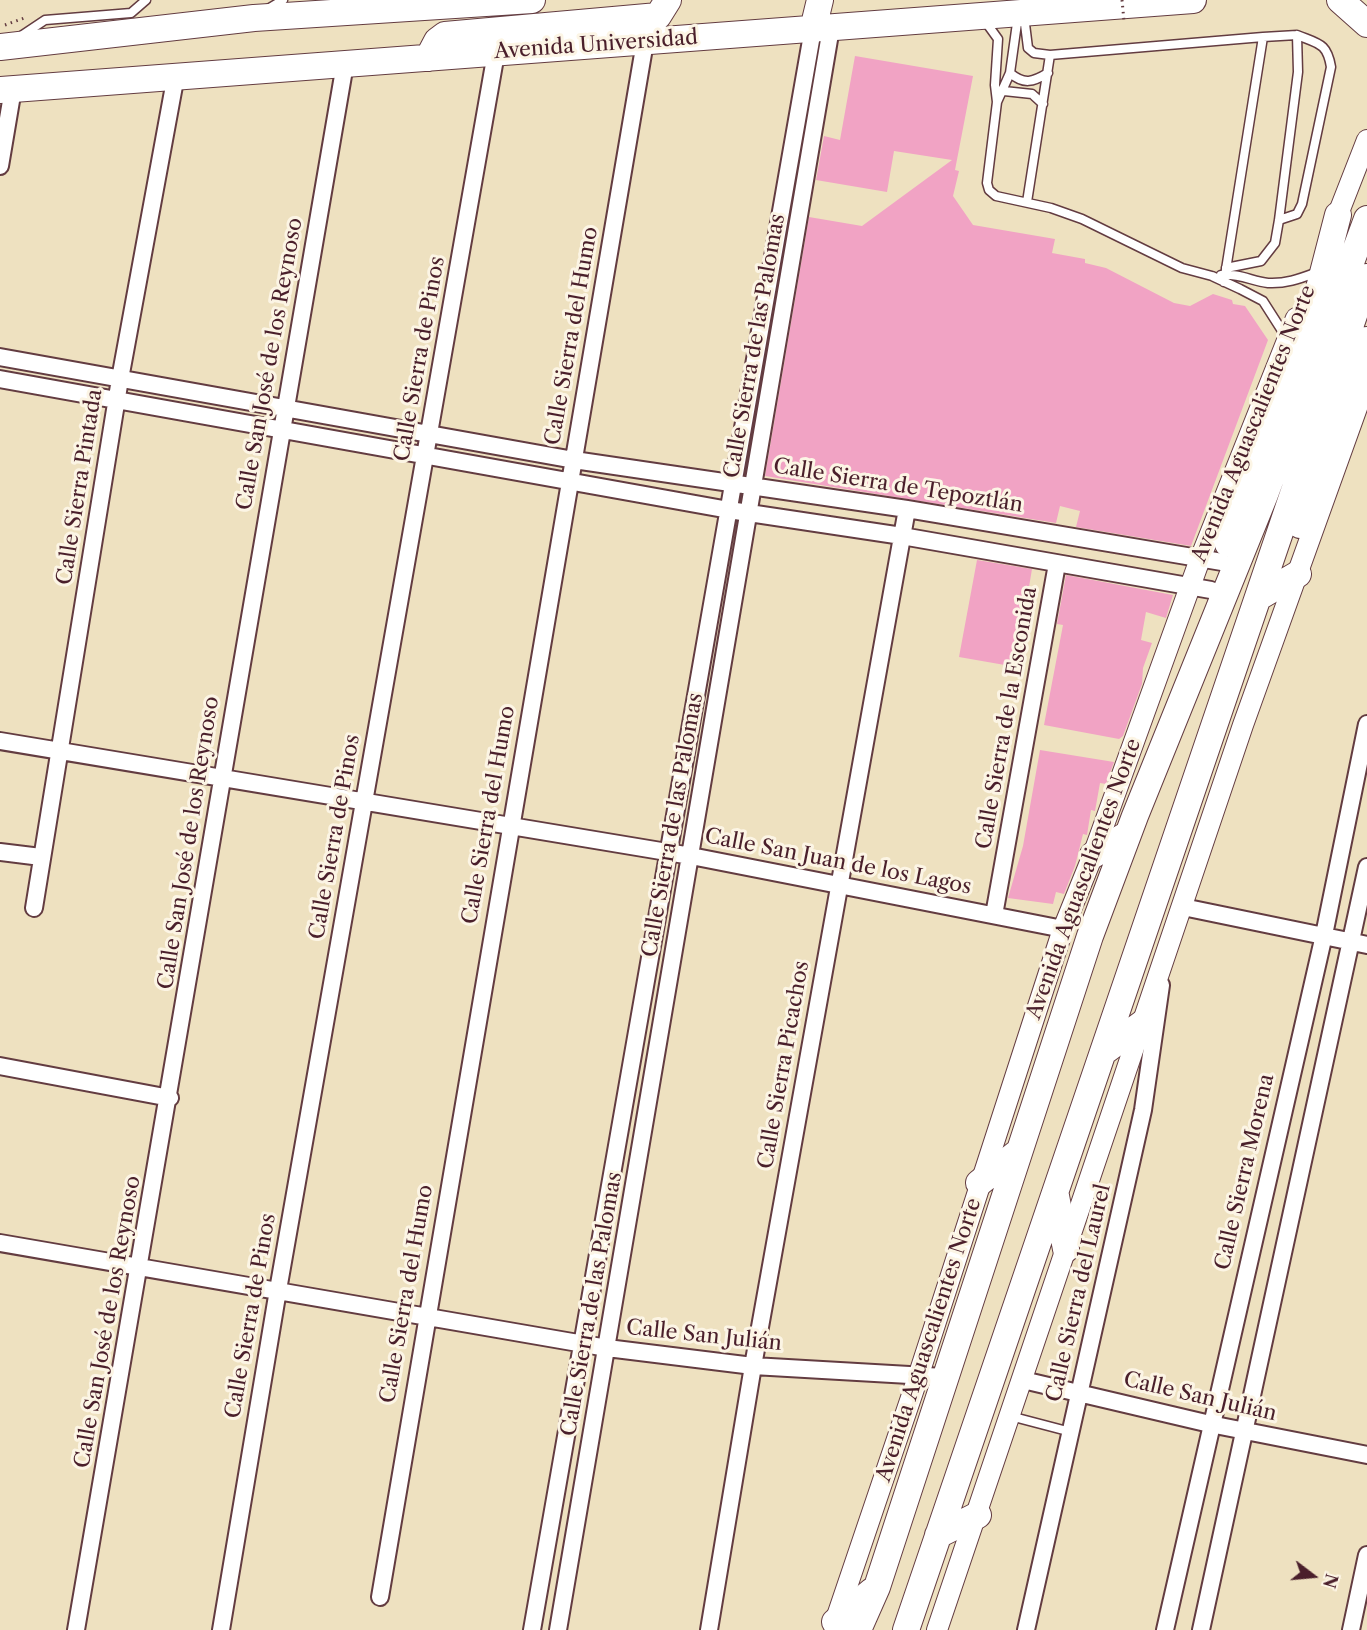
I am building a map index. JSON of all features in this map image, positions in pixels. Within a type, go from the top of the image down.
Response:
[{"type":"main road","points":[[3,46],[254,18],[531,0]]},
{"type":"main road","points":[[429,58],[437,41],[445,35],[658,16],[668,0]]},
{"type":"main road","points":[[820,0],[822,28]]},
{"type":"main road","name":"Avenida Universidad","points":[[7,89],[1193,0]]},
{"type":"main road","points":[[1341,0],[1367,24]]},
{"type":"main road","points":[[1093,855],[1131,825],[1146,764],[1200,588],[1307,326],[1338,215]]},
{"type":"main road","name":"Avenida Aguascalientes Norte","points":[[842,1627],[877,1587],[1017,1153],[1090,936],[1131,825],[1264,497],[1367,219]]},
{"type":"main road","points":[[906,1630],[1262,588],[1320,407],[1367,277]]},
{"type":"main road","points":[[1262,588],[1286,558],[1294,540],[1367,340]]},
{"type":"main road","points":[[1262,588],[1298,574]]},
{"type":"main road","points":[[1105,1051],[1143,1023]]},
{"type":"main road","points":[[980,1183],[1017,1153]]},
{"type":"main road","points":[[1056,1194],[1066,1249]]},
{"type":"main road","points":[[938,1535],[978,1515]]},
{"type":"street","name":"Calle Sierra de las Palomas","points":[[532,1630],[729,510],[822,28]]},
{"type":"street","name":"Calle Sierra de las Palomas","points":[[558,1630],[754,486],[822,28]]},
{"type":"street","name":"Calle Sierra del Humo","points":[[380,1597],[645,42]]},
{"type":"street","name":"Calle Sierra de Pinos","points":[[221,1630],[278,1290],[496,53]]},
{"type":"street","name":"Calle San José de los Reynoso","points":[[76,1630],[141,1267],[281,428],[345,64]]},
{"type":"street","name":"Calle Sierra Pintada","points":[[34,908],[120,379],[176,75]]},
{"type":"street","points":[[0,166],[7,89]]},
{"type":"street","name":"Avenida Aguascalientes Norte","points":[[1211,560],[1287,340],[1367,140]]},
{"type":"street","name":"Calle Sierra de Tepoztlán","points":[[0,357],[285,406],[574,460],[907,509],[1211,560]]},
{"type":"street","points":[[0,380],[281,428],[729,510],[902,536],[1200,588]]},
{"type":"street","points":[[937,1630],[978,1515],[1243,725],[1367,380]]},
{"type":"street","name":"Calle Sierra Picachos","points":[[709,1630],[753,1366],[907,509]]},
{"type":"street","name":"Calle Sierra de la Esconida","points":[[994,915],[1058,564]]},
{"type":"street","name":"Avenida Aguascalientes Norte","points":[[842,1627],[918,1377],[1063,929],[1200,588]]},
{"type":"street","name":"Calle Sierra Morena","points":[[1165,1630],[1210,1424],[1324,935],[1367,724]]},
{"type":"street","name":"Calle San Juan de los Lagos","points":[[0,741],[691,856],[1063,929]]},
{"type":"street","points":[[0,852],[41,857]]},
{"type":"street","points":[[1201,1630],[1244,1431],[1360,944],[1367,867]]},
{"type":"street","points":[[1183,907],[1360,944]]},
{"type":"street","name":"Calle Sierra del Laurel","points":[[1026,1630],[1143,1110],[1152,1060],[1163,964]]},
{"type":"street","points":[[0,1066],[170,1098]]},
{"type":"street","name":"Calle San Julián","points":[[0,1243],[607,1348],[753,1366],[944,1377]]},
{"type":"street","name":"Calle San Julián","points":[[1023,1380],[1210,1424],[1367,1455]]},
{"type":"street","points":[[1351,1630],[1367,1555]]},
{"type":"lane","points":[[3,46],[45,20],[131,13],[146,0]]},
{"type":"lane","points":[[254,18],[283,0]]},
{"type":"lane","points":[[1021,13],[1028,48],[1034,53],[1050,56],[1263,37],[1297,36],[1322,45],[1329,52],[1331,67],[1302,204],[1297,214],[1279,220]]},
{"type":"lane","points":[[997,102],[1004,92],[1010,73],[1021,13]]},
{"type":"lane","points":[[981,16],[996,32],[998,39],[995,85],[997,102],[987,183],[989,190],[996,196],[1027,202],[1082,219],[1182,268],[1212,276],[1225,274],[1261,261],[1275,243],[1298,72],[1297,36]]},
{"type":"lane","points":[[1225,274],[1263,37]]},
{"type":"lane","points":[[1027,202],[1050,56]]},
{"type":"lane","points":[[1010,73],[1025,82],[1048,73]]},
{"type":"lane","points":[[1004,92],[1032,94],[1043,104]]},
{"type":"lane","points":[[1225,274],[1268,283],[1290,282],[1314,273]]},
{"type":"lane","points":[[1225,274],[1263,301],[1287,340]]},
{"type":"lane","points":[[1010,1416],[1071,1432]]},
{"type":"path","points":[[1122,0],[1124,21]]},
{"type":"building","points":[[855,56],[973,76],[955,170],[959,171],[953,196],[973,225],[1055,239],[1052,253],[1085,259],[1085,263],[1106,268],[1174,303],[1190,306],[1213,294],[1232,300],[1233,304],[1245,306],[1268,340],[1191,546],[1076,527],[1080,511],[1060,506],[1056,523],[765,476],[809,217],[862,226],[952,160],[894,151],[887,192],[816,180],[824,136],[840,140]]},
{"type":"building","points":[[977,560],[1032,569],[1028,593],[1035,596],[1027,619],[1022,668],[959,657]]},
{"type":"building","points":[[1066,575],[1173,595],[1166,618],[1146,612],[1141,640],[1152,643],[1143,668],[1142,684],[1123,736],[1119,739],[1044,725],[1063,625],[1057,624]]},
{"type":"building","points":[[1040,750],[1114,762],[1106,784],[1100,783],[1095,811],[1091,810],[1087,835],[1083,834],[1075,866],[1064,894],[1056,892],[1053,904],[1008,898],[1023,846]]}]
